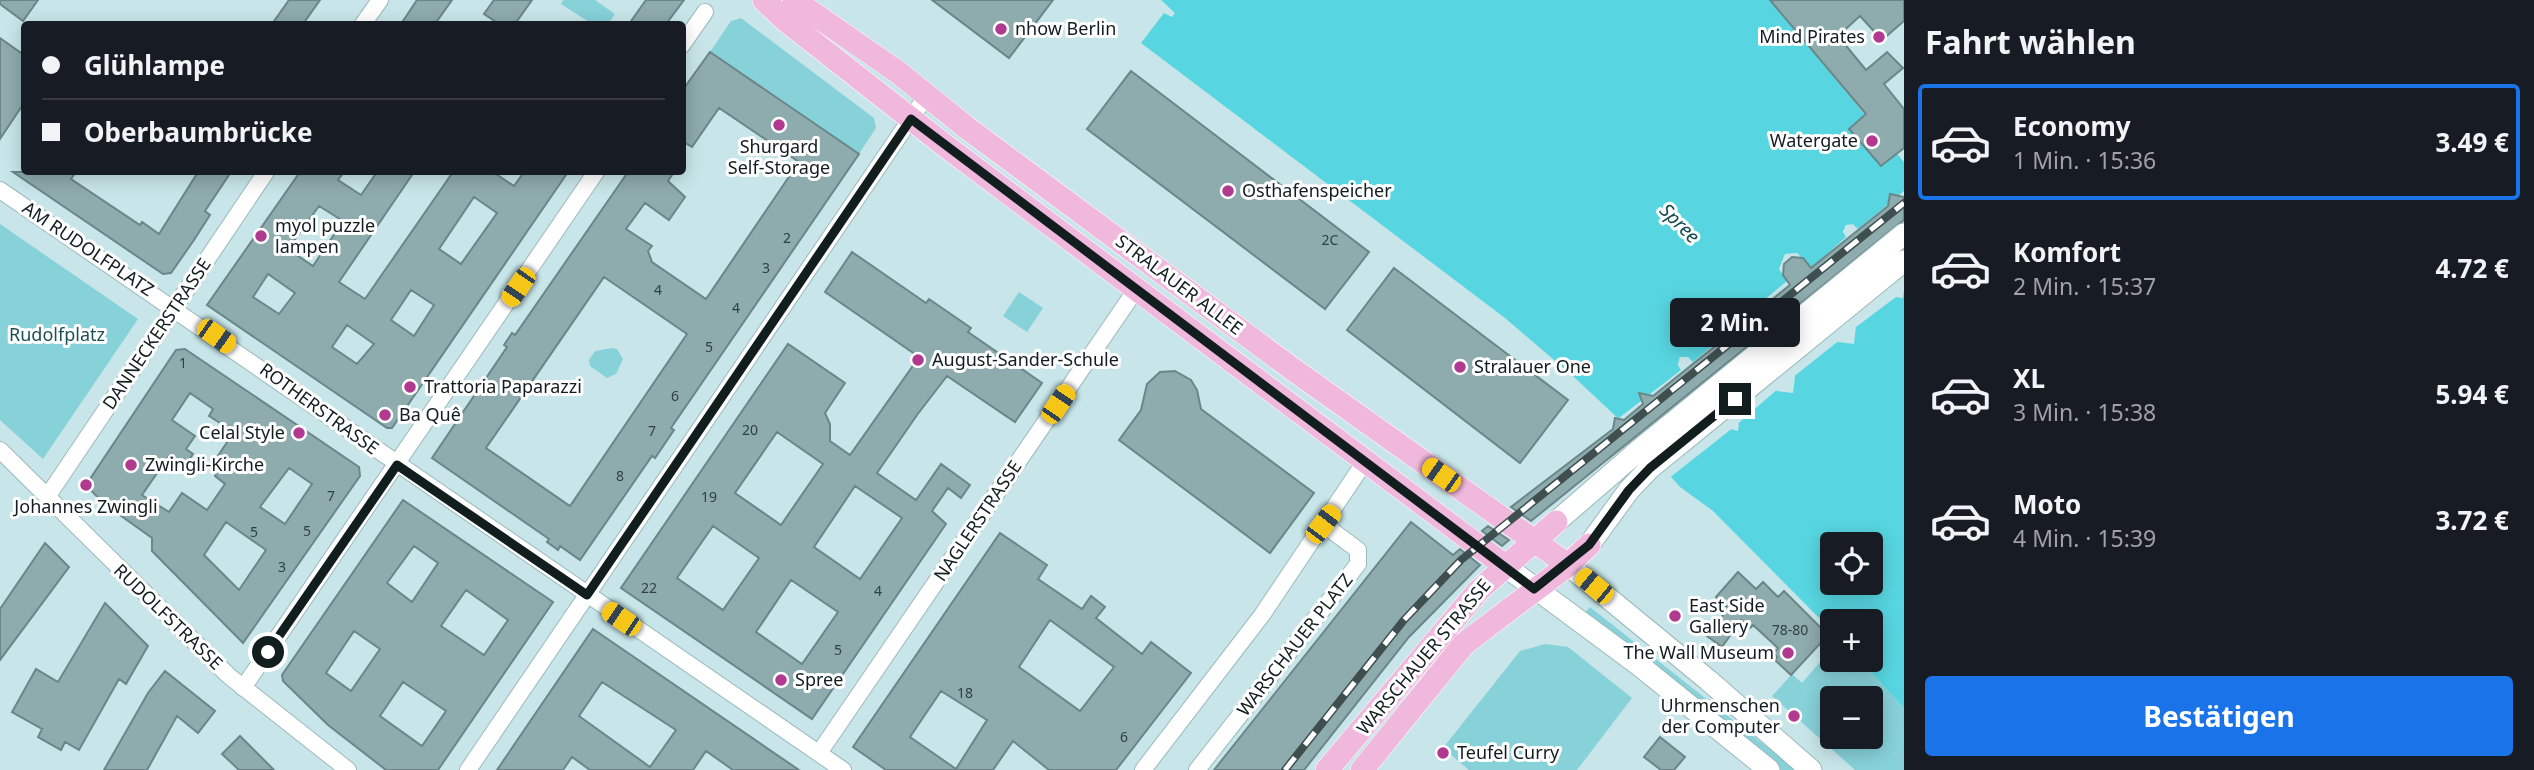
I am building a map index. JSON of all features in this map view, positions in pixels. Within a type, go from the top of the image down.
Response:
[{"type":"main road","name":"STRALAUER ALLEE","points":[[764,0],[785,20],[911,119],[1505,566]]},
{"type":"main road","name":"STRALAUER ALLEE","points":[[794,0],[927,95],[1290,368],[1568,565]]},
{"type":"main road","points":[[1589,545],[1629,490],[1643,460],[1904,234]]},
{"type":"main road","points":[[1556,522],[1643,460],[1904,261]]},
{"type":"main road","name":"WARSCHAUER STRASSE","points":[[1328,770],[1373,719],[1457,614],[1505,566],[1556,522]]},
{"type":"main road","name":"WARSCHAUER STRASSE","points":[[1362,770],[1455,653],[1508,609],[1568,565],[1589,545]]},
{"type":"main road","points":[[1568,565],[1709,680],[1811,770]]},
{"type":"main road","points":[[1505,566],[1639,665],[1769,770]]},
{"type":"street","points":[[365,21],[380,0]]},
{"type":"street","points":[[686,39],[705,12]]},
{"type":"street","points":[[468,770],[927,95]]},
{"type":"street","name":"DANNECKERSTRASSE","points":[[47,497],[264,175]]},
{"type":"street","points":[[243,688],[594,175]]},
{"type":"street","name":"AM RUDOLFPLATZ","points":[[0,190],[176,308]]},
{"type":"street","name":"NAGLERSTRASSE","points":[[819,753],[1137,288]]},
{"type":"street","name":"ROTHERSTRASSE","points":[[176,308],[397,465],[843,770]]},
{"type":"street","name":"RUDOLFSTRASSE","points":[[0,450],[243,688],[348,770]]},
{"type":"street","points":[[1143,770],[1262,615],[1366,460]]},
{"type":"street","name":"WARSCHAUER PLATZ","points":[[1197,770],[1358,564],[1358,550],[1323,524]]},
{"type":"green space","points":[[563,0],[595,0],[615,14],[610,21],[587,21],[561,4]]},
{"type":"green space","points":[[741,18],[874,118],[876,128],[859,154],[710,52],[731,21]]},
{"type":"green space","name":"Rudolfplatz","points":[[0,224],[138,319],[43,459],[0,420]]},
{"type":"green space","points":[[1019,292],[1043,308],[1027,332],[1003,316]]},
{"type":"green space","points":[[617,349],[623,359],[616,374],[607,378],[590,366],[589,360],[595,351]]},
{"type":"green space","points":[[1590,607],[1796,770],[1781,770],[1584,614]]},
{"type":"green space","points":[[1545,644],[1568,647],[1632,698],[1577,770],[1469,770],[1443,748],[1520,651]]},
{"type":"green space","points":[[1820,662],[1820,672],[1871,672],[1904,708],[1904,770],[1855,770],[1831,749],[1883,749],[1883,686],[1820,686],[1820,739],[1772,696],[1792,674],[1802,683]]},
{"type":"water","points":[[1161,0],[1770,0],[1904,162],[1904,290],[1904,708],[1871,672],[1883,672],[1883,609],[1820,609],[1820,619],[1713,511],[1680,487],[1622,422],[1505,318],[1141,43],[1164,13],[1172,17],[1175,13]],"holes":[[[1846,225],[1858,229],[1904,290],[1903,298],[1895,297],[1843,232]],[[1797,253],[1856,326],[1854,344],[1838,342],[1779,269],[1785,255]],[[1723,304],[1747,314],[1795,377],[1793,393],[1777,391],[1743,351],[1729,328]],[[1680,357],[1688,357],[1739,423],[1738,431],[1730,429],[1678,365]]]},
{"type":"pier","points":[[1904,191],[1904,290],[1900,293],[1855,231],[1851,227],[1847,231],[1900,294],[1852,330],[1796,257],[1787,258],[1783,269],[1841,339],[1792,378],[1744,316],[1733,306],[1725,307],[1723,314],[1726,322],[1779,388],[1735,426],[1686,361],[1683,361],[1682,364],[1734,427],[1668,479],[1615,421],[1681,370],[1678,365],[1680,357],[1688,357],[1693,362],[1729,332],[1719,315],[1723,304],[1735,303],[1747,314],[1787,281],[1779,269],[1785,254],[1797,253],[1811,268],[1846,237],[1843,232],[1846,225],[1853,224],[1858,229]]},
{"type":"building","points":[[0,0],[38,0],[23,21],[0,4]]},
{"type":"building","points":[[289,0],[320,0],[305,21],[274,21]]},
{"type":"building","points":[[417,0],[452,0],[437,21],[403,21]]},
{"type":"building","points":[[494,0],[532,0],[517,21],[494,21],[484,14]]},
{"type":"building","points":[[646,0],[684,0],[668,21],[631,21]]},
{"type":"building","name":"nhow Berlin","points":[[932,0],[1053,0],[1009,58]]},
{"type":"building","points":[[1770,0],[1904,0],[1904,21],[1882,40],[1860,16],[1838,36],[1866,70],[1887,52],[1903,68],[1884,84],[1904,109],[1904,148],[1881,166],[1849,129],[1866,114]]},
{"type":"building","points":[[0,38],[21,53],[21,108],[0,139]]},
{"type":"building","points":[[710,52],[859,154],[671,428],[674,430],[655,458],[652,456],[580,560],[560,546],[558,550],[547,542],[549,539],[432,458],[507,347],[504,345],[512,333],[515,335],[626,175],[672,175],[668,181],[685,197],[669,220],[645,203],[626,229],[652,246],[648,251],[652,262],[706,299],[799,162],[719,108],[692,147],[686,143],[686,85]],"holes":[[[604,277],[687,334],[570,506],[486,448]]]},
{"type":"building","name":"Osthafenspeicher","points":[[1131,71],[1369,252],[1325,309],[1087,129]]},
{"type":"building","points":[[13,172],[21,172],[21,175],[74,175],[71,179],[140,225],[142,222],[159,234],[196,175],[229,175],[205,211],[210,215],[194,240],[171,273],[163,274]]},
{"type":"building","points":[[298,175],[342,175],[338,180],[361,195],[375,175],[412,175],[339,282],[365,299],[451,175],[498,175],[514,186],[522,175],[566,175],[392,428],[387,428],[207,305]],"holes":[[[474,197],[497,213],[461,264],[439,249]],[[319,206],[343,221],[313,266],[288,249]],[[268,274],[295,293],[279,314],[253,297]],[[411,290],[434,305],[414,336],[391,320]],[[347,325],[374,344],[357,364],[332,347]]]},
{"type":"building","points":[[1890,194],[1904,197],[1904,220],[1531,521],[1511,507],[1613,429],[1615,418],[1624,420],[1643,404],[1639,393],[1653,396],[1730,334],[1721,323],[1723,312],[1731,305],[1741,307],[1750,317],[1790,285],[1783,275],[1784,264],[1792,257],[1803,258],[1811,268],[1888,206]]},
{"type":"building","points":[[852,252],[926,303],[929,299],[971,328],[968,332],[1042,383],[1015,422],[947,376],[877,473],[916,500],[941,464],[970,485],[961,498],[948,488],[932,511],[946,524],[812,719],[621,588],[788,344],[845,383],[825,413],[830,424],[830,441],[850,455],[919,357],[825,292]],"holes":[[[777,432],[823,464],[781,525],[735,493]],[[855,486],[902,518],[860,579],[814,547]],[[713,526],[759,558],[723,610],[677,578]],[[791,580],[838,612],[802,664],[756,632]]]},
{"type":"building","name":"Stralauer One","points":[[1394,268],[1568,400],[1520,463],[1347,330]]},
{"type":"building","points":[[185,349],[359,467],[360,476],[243,643],[152,551],[152,538],[103,503],[86,485],[176,350]],"holes":[[[190,393],[213,409],[209,416],[234,432],[211,466],[218,471],[215,476],[225,484],[207,510],[182,493],[169,512],[142,495],[169,456],[184,467],[193,454],[186,449],[195,436],[172,420]],[[289,468],[312,484],[285,524],[260,507]],[[226,522],[266,550],[239,590],[204,555]]]},
{"type":"building","points":[[1175,371],[1191,380],[1197,390],[1201,409],[1314,493],[1270,553],[1119,440],[1141,410],[1147,384],[1160,372]]},
{"type":"building","points":[[403,500],[553,602],[438,770],[386,770],[328,725],[283,681],[282,675]],"holes":[[[414,546],[438,563],[412,602],[387,583]],[[466,590],[508,620],[484,655],[441,626]],[[354,631],[380,649],[351,691],[326,673]],[[403,682],[446,711],[422,746],[380,716]]]},
{"type":"building","points":[[1411,522],[1453,555],[1460,549],[1480,565],[1409,637],[1304,770],[1214,770]]},
{"type":"building","points":[[1488,526],[1509,540],[1502,546],[1482,531]]},
{"type":"building","points":[[1000,533],[1047,565],[1038,579],[1082,609],[1091,596],[1105,607],[1096,618],[1142,654],[1151,642],[1191,673],[1116,770],[1049,770],[1013,741],[993,770],[886,770],[853,747]],"holes":[[[1050,620],[1114,667],[1080,711],[1019,667]],[[941,691],[987,720],[956,769],[910,737]]]},
{"type":"building","points":[[45,543],[69,567],[0,660],[0,609]]},
{"type":"building","points":[[1738,572],[1756,589],[1763,582],[1778,597],[1784,591],[1820,627],[1820,644],[1791,675],[1775,660],[1777,657],[1774,653],[1778,648],[1753,625],[1750,628],[1741,620],[1722,647],[1707,636],[1728,608],[1716,597]]},
{"type":"building","points":[[105,603],[148,646],[126,684],[119,679],[79,750],[65,742],[61,750],[38,737],[42,729],[12,712],[36,669],[58,682]]},
{"type":"building","points":[[593,629],[799,770],[733,770],[706,751],[693,770],[590,770],[572,757],[563,770],[497,770]],"holes":[[[602,682],[676,730],[650,767],[579,716]]]},
{"type":"building","points":[[165,671],[215,711],[198,733],[177,716],[147,770],[104,770],[148,693]]},
{"type":"building","points":[[240,736],[274,770],[239,770],[222,754]]},
{"type":"building","points":[[1660,737],[1685,757],[1674,770],[1661,770],[1644,757]]},
{"type":"railway","points":[[1285,770],[1404,620],[1461,560],[1904,203]]},
{"type":"place","name":"nhow Berlin","points":[[1001,29]]},
{"type":"place","name":"Mind Pirates","points":[[1879,37]]},
{"type":"place","name":"Shurgard Self-Storage","points":[[779,125]]},
{"type":"place","name":"Watergate","points":[[1872,141]]},
{"type":"place","name":"Osthafenspeicher","points":[[1228,191]]},
{"type":"place","name":"myol puzzle lampen","points":[[261,236]]},
{"type":"place","name":"August-Sander-Schule","points":[[918,360]]},
{"type":"place","name":"Stralauer One","points":[[1460,367]]},
{"type":"place","name":"Trattoria Paparazzi","points":[[410,387]]},
{"type":"place","name":"Ba Quê","points":[[385,415]]},
{"type":"place","name":"Celal Style","points":[[299,433]]},
{"type":"place","name":"Zwingli-Kirche","points":[[131,465]]},
{"type":"place","name":"Johannes Zwingli","points":[[86,485]]},
{"type":"place","name":"East Side Gallery","points":[[1675,616]]},
{"type":"place","name":"The Wall Museum","points":[[1788,653]]},
{"type":"place","name":"Spree","points":[[781,680]]},
{"type":"place","name":"Uhrmenschen der Computer","points":[[1794,716]]},
{"type":"place","name":"Teufel Curry","points":[[1443,753]]},
{"type":"route","points":[[268,652],[397,465],[587,595],[911,119],[1534,589],[1568,565],[1589,545],[1629,490],[1650,468],[1735,399]]}]
